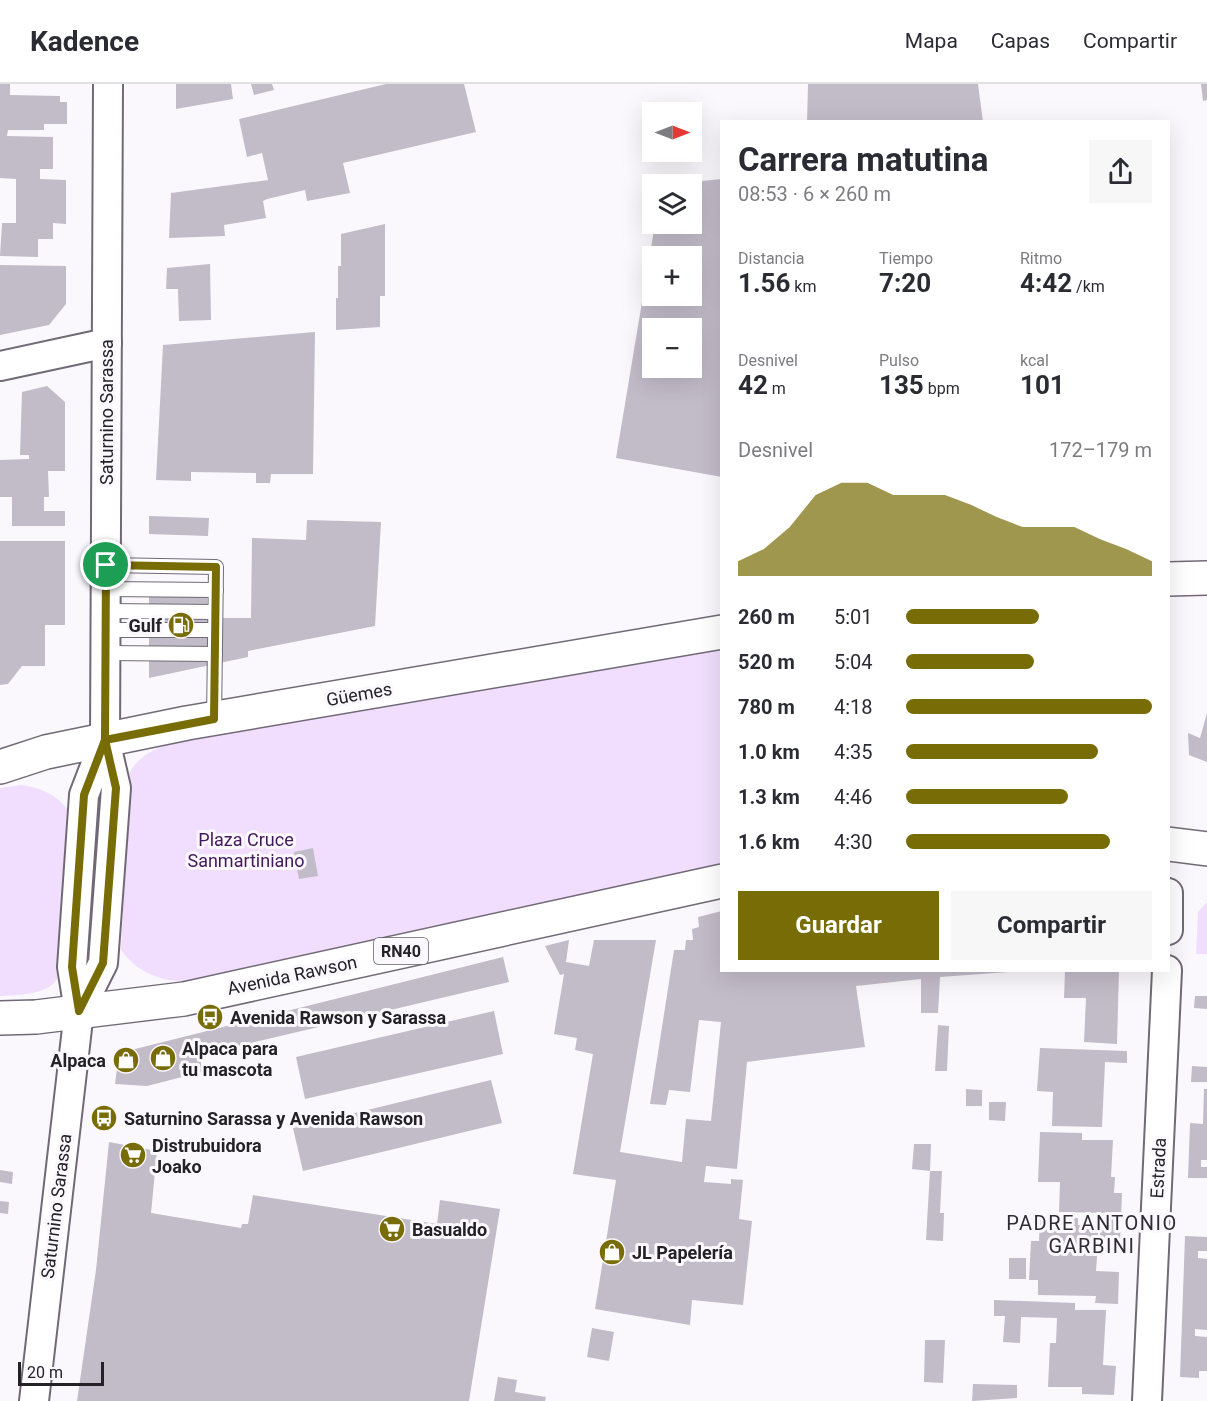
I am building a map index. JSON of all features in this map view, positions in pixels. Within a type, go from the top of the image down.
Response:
[{"type":"main road","points":[[1170,579],[1207,578]]},
{"type":"main road","name":"Güemes","points":[[0,767],[46,752],[214,719],[720,632]]},
{"type":"main road","points":[[1170,844],[1207,849]]},
{"type":"main road","name":"Avenida Rawson","points":[[0,1018],[183,999],[720,882]]},
{"type":"street","name":"Saturnino Sarassa","points":[[33,1401],[79,1011],[72,967],[84,795],[105,740],[108,84]]},
{"type":"street","points":[[0,366],[107,343]]},
{"type":"street","name":"Estrada","points":[[1147,1401],[1167,972]]},
{"type":"lane","points":[[106,613],[216,567],[214,719]]},
{"type":"lane","points":[[106,613],[215,602]]},
{"type":"lane","points":[[106,613],[215,602]]},
{"type":"lane","points":[[106,613],[215,634]]},
{"type":"lane","points":[[106,613],[215,654]]},
{"type":"green space","name":"Plaza Cruce Sanmartiniano","points":[[720,648],[720,864],[192,982],[161,978],[143,971],[121,950],[130,772],[144,756],[176,742]]},
{"type":"green space","points":[[21,785],[47,792],[67,809],[57,979],[47,988],[39,991],[0,996],[0,788]]},
{"type":"green space","points":[[1207,902],[1207,954],[1196,954],[1198,912]]},
{"type":"building","points":[[0,84],[10,84],[10,95],[60,96],[60,102],[67,102],[67,124],[44,124],[44,130],[8,130],[7,136],[53,137],[53,169],[40,169],[40,179],[66,180],[66,224],[53,223],[53,239],[38,239],[38,257],[0,256],[2,223],[16,223],[16,179],[0,178]]},
{"type":"building","points":[[176,84],[231,84],[233,99],[176,109]]},
{"type":"building","points":[[251,84],[272,84],[274,90],[254,95]]},
{"type":"building","points":[[386,84],[464,84],[476,132],[343,163],[350,193],[307,201],[305,190],[267,199],[263,201],[266,218],[224,225],[225,236],[169,238],[171,193],[268,180],[262,153],[247,157],[239,119]]},
{"type":"building","points":[[808,84],[978,84],[983,120],[807,120]]},
{"type":"building","points":[[1201,84],[1207,84],[1207,100],[1203,101]]},
{"type":"building","points":[[720,179],[720,477],[616,458],[642,302],[642,306],[702,306],[702,246],[651,246],[653,234],[702,234],[702,181]]},
{"type":"building","points":[[385,224],[385,296],[380,296],[380,327],[336,330],[341,234]]},
{"type":"building","points":[[210,264],[211,320],[179,321],[178,289],[166,289],[167,268]]},
{"type":"building","points":[[0,265],[66,266],[66,304],[49,325],[0,335]]},
{"type":"building","points":[[315,332],[313,474],[271,474],[270,483],[256,483],[256,473],[191,472],[191,481],[156,480],[163,345]]},
{"type":"building","points":[[47,386],[65,402],[65,471],[48,471],[49,497],[44,497],[44,511],[65,511],[65,526],[12,526],[12,497],[0,497],[0,460],[29,459],[29,455],[20,455],[22,392]]},
{"type":"building","points":[[149,516],[209,518],[208,536],[149,534]]},
{"type":"building","points":[[307,520],[381,522],[375,626],[248,651],[248,657],[149,678],[149,584],[207,584],[207,618],[251,618],[252,538],[306,540]]},
{"type":"building","points":[[0,541],[65,541],[65,625],[45,625],[45,666],[22,666],[8,684],[0,685]]},
{"type":"building","points":[[1207,713],[1207,762],[1189,755],[1188,733],[1200,738]]},
{"type":"building","points":[[313,848],[318,876],[299,879],[294,852]]},
{"type":"building","points":[[720,912],[720,972],[1009,972],[940,977],[938,1013],[921,1013],[921,979],[856,986],[865,1047],[747,1062],[737,1169],[706,1166],[704,1182],[731,1184],[731,1179],[743,1180],[739,1219],[752,1221],[743,1305],[692,1300],[690,1325],[595,1309],[616,1180],[573,1174],[593,1054],[575,1050],[577,1038],[554,1034],[564,974],[560,975],[545,946],[569,940],[566,962],[589,966],[594,940],[656,940],[620,1152],[682,1162],[686,1119],[711,1121],[721,1022],[699,1020],[690,1092],[669,1090],[666,1105],[650,1104],[674,950],[685,950],[686,940],[693,940],[692,929],[699,927],[698,917]]},
{"type":"building","points":[[503,957],[509,982],[200,1055],[202,1072],[147,1086],[115,1084],[117,1068],[131,1050]]},
{"type":"building","points":[[1065,972],[1119,972],[1117,1044],[1084,1042],[1086,998],[1064,998]]},
{"type":"building","points":[[1195,996],[1207,996],[1207,1009],[1194,1008]]},
{"type":"building","points":[[494,1011],[503,1054],[305,1099],[296,1057]]},
{"type":"building","points":[[938,1025],[949,1026],[947,1071],[935,1071]]},
{"type":"building","points":[[1040,1048],[1127,1051],[1127,1063],[1105,1062],[1102,1127],[1052,1126],[1053,1092],[1037,1091]]},
{"type":"building","points":[[1192,1066],[1207,1067],[1207,1082],[1191,1082]]},
{"type":"building","points":[[491,1080],[502,1123],[303,1171],[293,1128]]},
{"type":"building","points":[[966,1089],[982,1090],[982,1106],[966,1106]]},
{"type":"building","points":[[1204,1089],[1207,1089],[1207,1160],[1201,1160],[1201,1167],[1207,1167],[1207,1178],[1188,1178],[1190,1123],[1203,1124]]},
{"type":"building","points":[[989,1102],[1006,1102],[1005,1121],[989,1120]]},
{"type":"building","points":[[1040,1132],[1082,1133],[1082,1140],[1113,1140],[1111,1177],[1115,1177],[1114,1193],[1122,1193],[1120,1244],[1098,1243],[1096,1271],[1119,1272],[1118,1304],[1095,1303],[1096,1296],[1038,1295],[1038,1280],[1029,1280],[1031,1241],[1039,1241],[1040,1217],[1078,1218],[1078,1225],[1098,1226],[1098,1237],[1100,1237],[1100,1219],[1109,1220],[1110,1213],[1059,1212],[1060,1182],[1038,1182]]},
{"type":"building","points":[[109,1142],[157,1151],[151,1213],[241,1228],[242,1224],[248,1224],[253,1195],[437,1224],[440,1200],[500,1209],[469,1401],[77,1401],[96,1270]]},
{"type":"building","points":[[914,1144],[931,1144],[930,1171],[912,1169]]},
{"type":"building","points":[[0,1170],[13,1172],[12,1184],[0,1182]]},
{"type":"building","points":[[930,1171],[942,1171],[940,1213],[944,1213],[943,1241],[926,1240]]},
{"type":"building","points":[[0,1201],[9,1202],[8,1214],[0,1213]]},
{"type":"building","points":[[1185,1236],[1207,1237],[1207,1251],[1198,1251],[1198,1258],[1207,1259],[1207,1330],[1195,1329],[1195,1336],[1207,1337],[1207,1371],[1199,1371],[1199,1378],[1180,1377]]},
{"type":"building","points":[[1009,1258],[1026,1258],[1026,1279],[1009,1279]]},
{"type":"building","points":[[994,1300],[1075,1303],[1075,1310],[1106,1310],[1103,1365],[1116,1366],[1114,1395],[1082,1394],[1082,1387],[1048,1387],[1050,1343],[1056,1343],[1057,1318],[1021,1317],[1020,1343],[1003,1342],[1005,1316],[994,1316]]},
{"type":"building","points":[[592,1328],[614,1332],[609,1361],[587,1357]]},
{"type":"building","points":[[925,1340],[945,1340],[943,1383],[924,1382]]},
{"type":"building","points":[[498,1377],[517,1380],[515,1392],[546,1397],[545,1401],[494,1401]]},
{"type":"building","points":[[973,1384],[1017,1385],[1017,1398],[972,1401]]},
{"type":"place","name":"Gulf","points":[[181,625]]},
{"type":"place","name":"Avenida Rawson y Sarassa","points":[[210,1017]]},
{"type":"place","name":"Alpaca para tu mascota","points":[[163,1058]]},
{"type":"place","name":"Alpaca","points":[[126,1060]]},
{"type":"place","name":"Saturnino Sarassa y Avenida Rawson","points":[[104,1118]]},
{"type":"place","name":"Distrubuidora Joako","points":[[133,1155]]},
{"type":"place","name":"Basualdo","points":[[392,1229]]},
{"type":"place","name":"JL Papelería","points":[[612,1252]]},
{"type":"district","name":"PADRE ANTONIO GARBINI","points":[[1092,1234]]},
{"type":"route","points":[[106,565],[105,740],[84,795],[72,967],[79,1011],[103,963],[116,788],[105,740],[214,719],[216,567],[106,565]]}]
